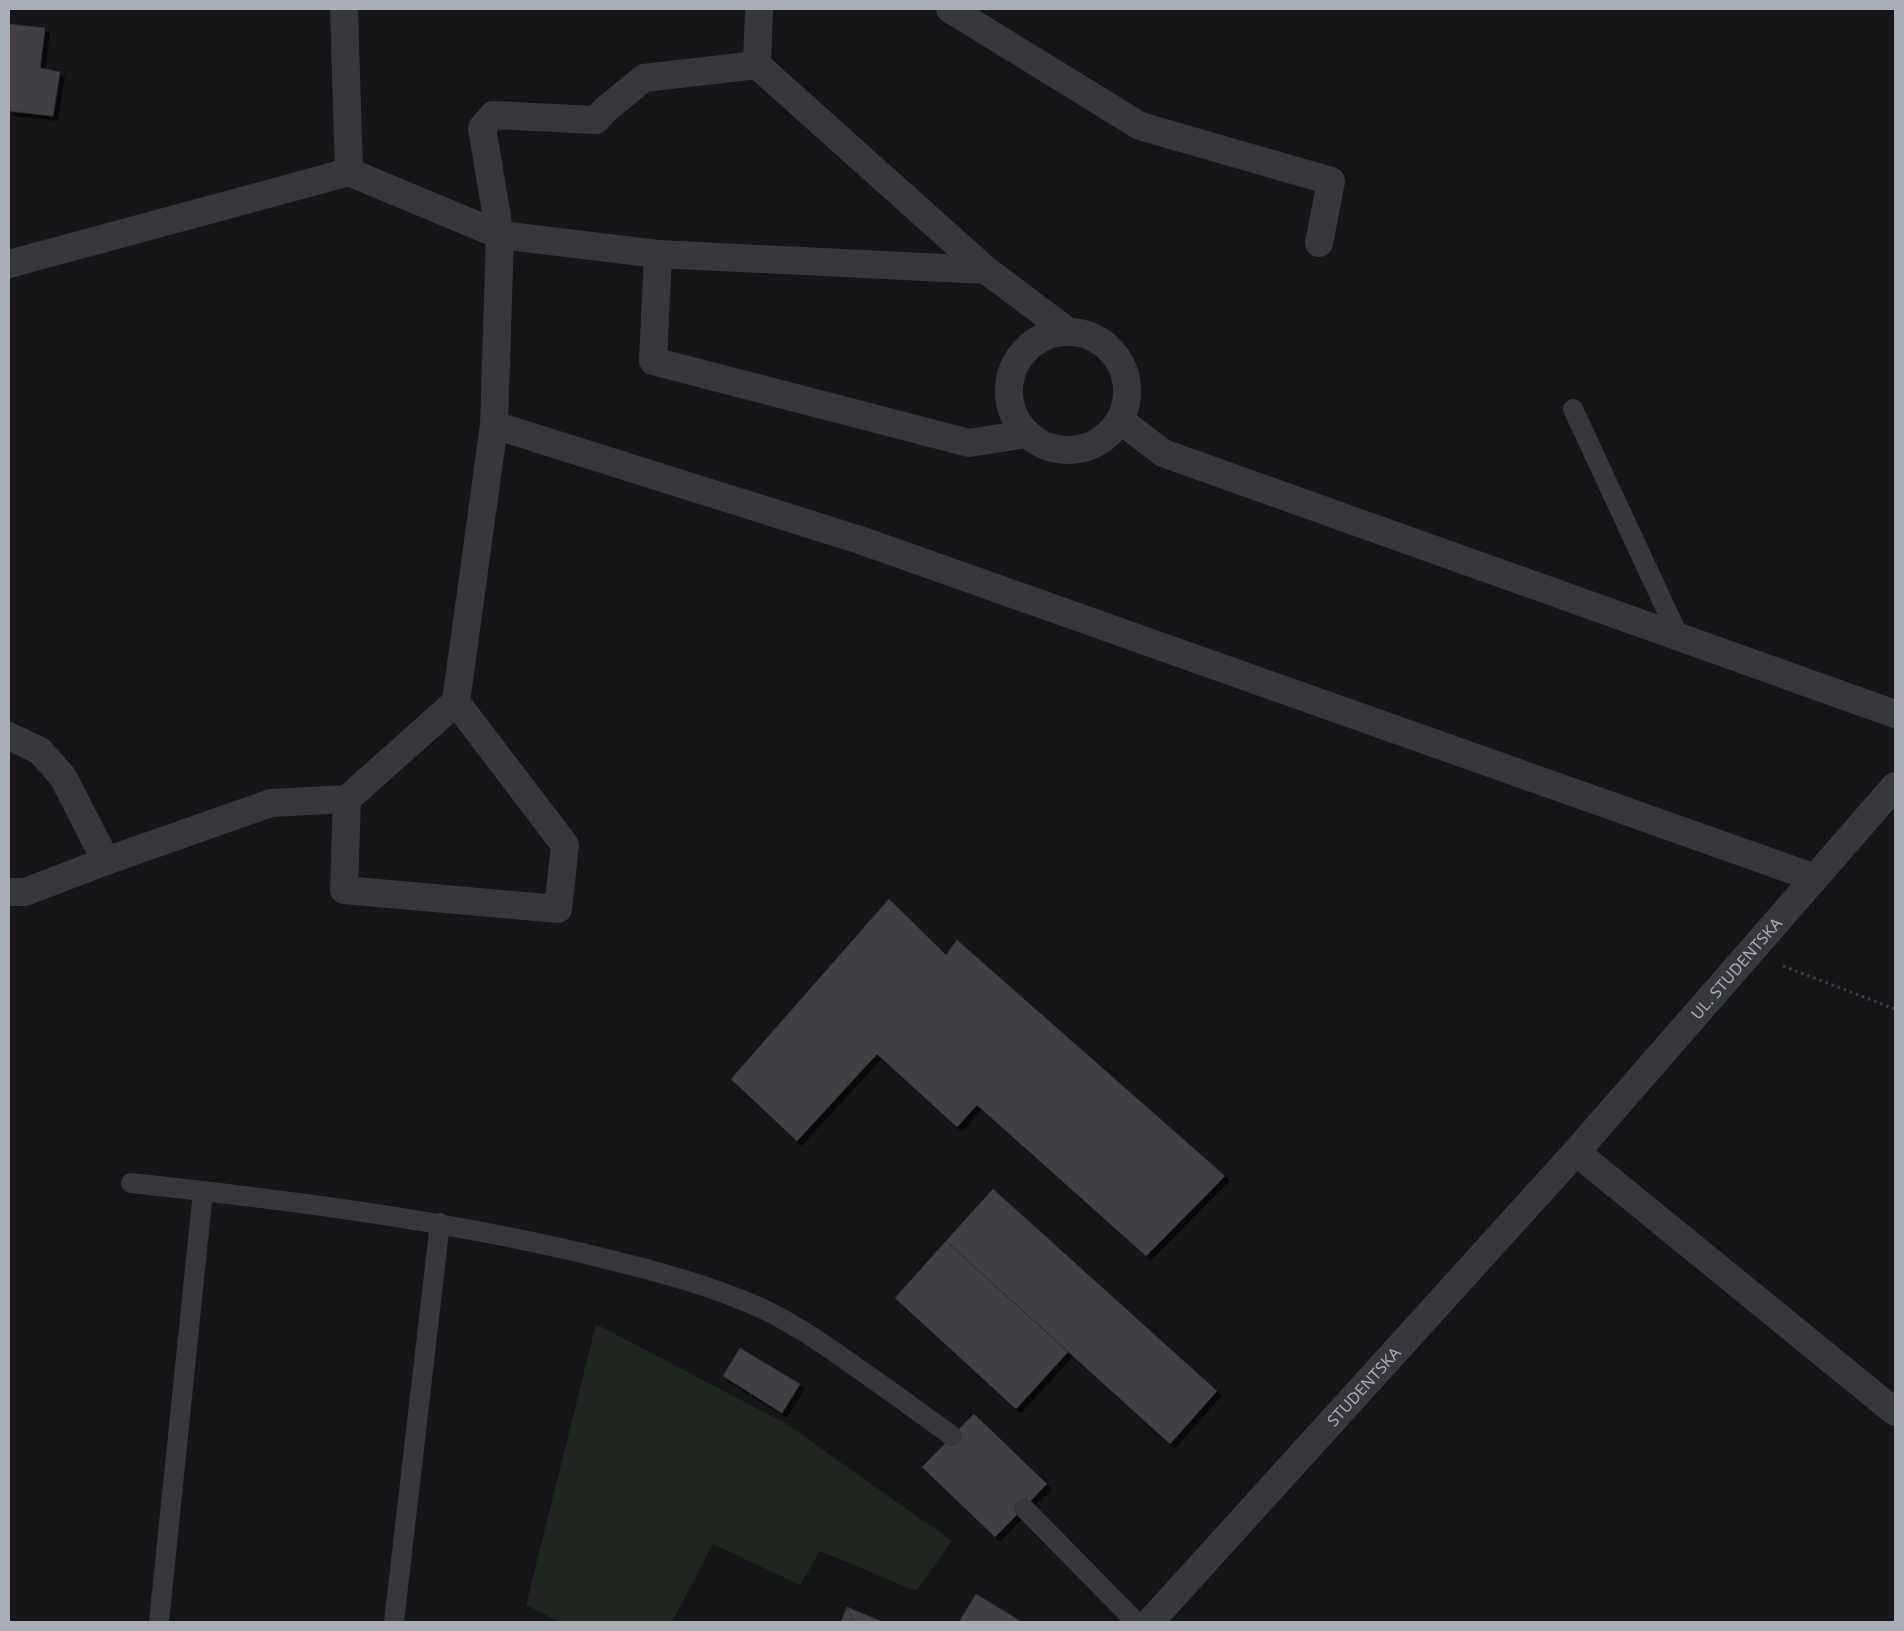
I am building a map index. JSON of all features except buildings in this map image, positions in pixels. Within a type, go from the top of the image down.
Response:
[{"type":"street","points":[[344,9],[349,172]]},
{"type":"street","points":[[757,65],[759,9]]},
{"type":"street","points":[[950,9],[1140,126],[1331,182],[1319,243]]},
{"type":"street","points":[[9,892],[25,892],[106,861],[271,803],[347,799],[456,702],[494,425],[500,236],[482,128],[493,115],[596,120],[604,110],[644,78],[757,65],[986,270],[1067,331],[1087,335],[1104,344],[1118,359],[1126,378],[1127,393],[1127,400],[1120,420],[1106,438],[1087,447],[1068,451],[1047,447],[1026,434],[1010,408],[1008,387],[1017,360],[1037,340],[1067,331]]},
{"type":"street","points":[[9,264],[349,172],[500,236],[658,254],[986,270]]},
{"type":"street","points":[[658,254],[653,361],[969,443],[1026,434]]},
{"type":"street","points":[[1120,420],[1162,453],[1895,714]]},
{"type":"street","points":[[494,425],[860,540],[1815,878]]},
{"type":"street","points":[[347,799],[344,890],[558,909],[565,845],[456,702]]},
{"type":"street","points":[[9,736],[40,751],[63,777],[106,861]]},
{"type":"street","name":"UL. STUDENTSKA","points":[[1576,1152],[1895,786]]},
{"type":"street","points":[[1576,1152],[1895,1412]]},
{"type":"street","name":"STUDENTSKA","points":[[1150,1622],[1576,1152]]},
{"type":"lane","points":[[1573,409],[1679,637]]},
{"type":"lane","points":[[131,1183],[374,1212],[440,1223],[514,1237],[676,1278],[744,1300],[806,1332],[952,1436]]},
{"type":"lane","points":[[159,1622],[203,1191]]},
{"type":"lane","points":[[394,1622],[440,1223]]},
{"type":"lane","points":[[1024,1508],[1136,1622]]},
{"type":"path","points":[[1750,953],[1895,1010]]},
{"type":"shaded area","points":[[596,1324],[785,1423],[952,1541],[916,1591],[820,1551],[800,1585],[713,1544],[672,1622],[560,1622],[526,1605]]}]
